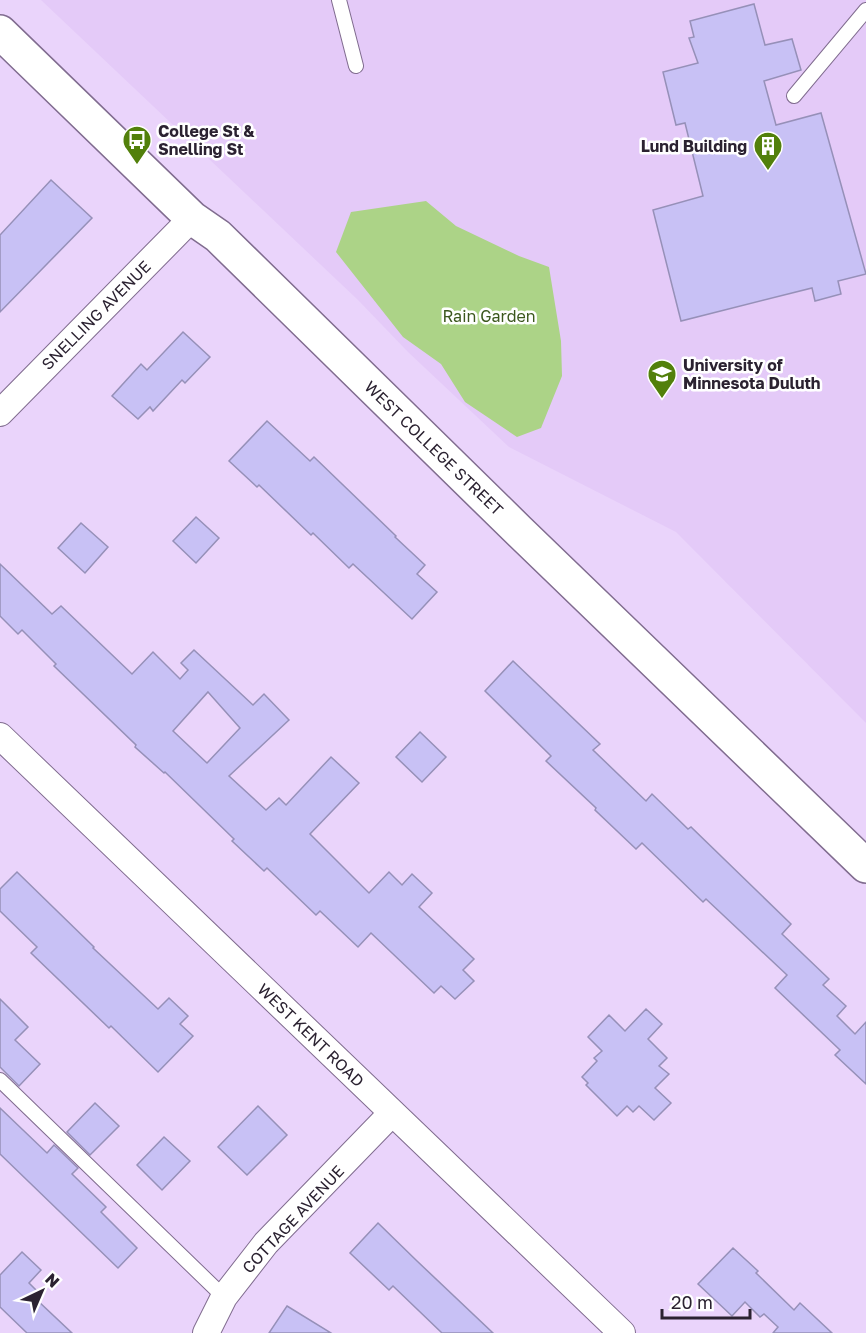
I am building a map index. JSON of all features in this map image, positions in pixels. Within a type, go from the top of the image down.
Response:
[{"type":"street","name":"WEST COLLEGE STREET","points":[[0,32],[192,218],[218,236],[866,866]]},
{"type":"street","name":"SNELLING AVENUE","points":[[4,400],[192,218]]},
{"type":"street","name":"WEST KENT ROAD","points":[[0,736],[622,1333]]},
{"type":"street","name":"COTTAGE AVENUE","points":[[206,1333],[224,1297],[266,1244],[392,1113]]},
{"type":"lane","points":[[339,0],[356,66]]},
{"type":"lane","points":[[794,96],[866,10]]},
{"type":"lane","points":[[0,1080],[224,1297]]},
{"type":"shaded area","name":"University of Minnesota Duluth","points":[[41,0],[866,0],[866,723],[676,532],[509,447],[408,352],[358,300]]},
{"type":"green space","name":"Rain Garden","points":[[426,201],[456,226],[519,256],[549,267],[561,341],[562,376],[541,428],[517,437],[465,402],[441,364],[403,337],[336,252],[351,212]]},
{"type":"building","name":"Lund Building","points":[[754,4],[765,45],[792,39],[801,70],[764,81],[776,125],[821,113],[866,274],[838,281],[841,294],[815,301],[812,288],[681,321],[653,210],[703,196],[685,123],[676,125],[663,72],[698,63],[689,38],[694,37],[690,21]]},
{"type":"building","points":[[51,180],[92,218],[0,312],[0,235]]},
{"type":"building","points":[[183,332],[210,357],[185,383],[182,380],[153,411],[150,407],[138,419],[112,396],[141,364],[147,370]]},
{"type":"building","points":[[267,421],[310,461],[314,457],[425,565],[417,574],[437,592],[412,619],[353,564],[349,568],[313,533],[311,535],[259,485],[257,487],[229,461]]},
{"type":"building","points":[[196,517],[219,538],[196,563],[173,541]]},
{"type":"building","points":[[81,523],[108,547],[85,573],[58,548]]},
{"type":"building","points":[[0,564],[52,614],[61,606],[132,674],[153,652],[180,679],[188,670],[181,663],[194,650],[253,705],[264,694],[289,720],[229,776],[266,810],[279,798],[286,805],[331,757],[359,783],[310,834],[369,893],[389,872],[402,885],[412,874],[432,893],[419,907],[474,959],[463,970],[474,981],[455,999],[441,986],[434,993],[371,933],[358,947],[320,911],[316,915],[267,868],[264,871],[165,772],[135,747],[136,745],[54,666],[56,664],[22,630],[18,634],[0,616]],"holes":[[[208,692],[240,728],[207,763],[173,731]]]},
{"type":"building","points":[[513,661],[600,744],[593,750],[646,801],[652,794],[688,829],[691,827],[791,924],[782,934],[829,979],[823,985],[846,1006],[837,1016],[855,1034],[866,1022],[866,1084],[835,1055],[840,1050],[775,988],[787,975],[706,899],[703,902],[642,843],[636,849],[546,761],[551,756],[485,691]]},
{"type":"building","points":[[420,732],[446,757],[422,782],[396,757]]},
{"type":"building","points":[[17,872],[158,1009],[169,998],[188,1016],[180,1024],[193,1036],[158,1072],[31,953],[37,947],[0,911],[0,889]]},
{"type":"building","points":[[0,999],[28,1027],[15,1040],[40,1064],[19,1086],[0,1067]]},
{"type":"building","points":[[646,1009],[662,1024],[648,1039],[667,1058],[659,1066],[669,1074],[655,1088],[671,1103],[654,1120],[639,1106],[633,1112],[627,1106],[617,1116],[586,1085],[588,1083],[582,1077],[597,1061],[594,1058],[602,1051],[588,1037],[609,1015],[625,1031]]},
{"type":"building","points":[[95,1103],[119,1126],[90,1155],[67,1132]]},
{"type":"building","points":[[258,1106],[287,1135],[247,1175],[218,1147]]},
{"type":"building","points":[[0,1108],[47,1153],[54,1145],[78,1168],[72,1174],[106,1207],[101,1212],[137,1248],[118,1268],[0,1154]]},
{"type":"building","points":[[164,1137],[190,1161],[162,1190],[137,1165]]},
{"type":"building","points":[[378,1223],[493,1333],[442,1333],[393,1286],[389,1290],[350,1253]]},
{"type":"building","points":[[733,1248],[794,1310],[800,1303],[832,1333],[773,1333],[778,1327],[764,1314],[760,1317],[745,1302],[732,1316],[698,1284]]},
{"type":"building","points":[[22,1252],[41,1270],[29,1283],[42,1296],[37,1300],[72,1333],[27,1333],[0,1307],[0,1275]]},
{"type":"building","points":[[287,1306],[331,1333],[269,1333]]},
{"type":"place","name":"College St & Snelling St","points":[[137,166]]},
{"type":"place","name":"Lund Building","points":[[768,172]]},
{"type":"place","name":"University of Minnesota Duluth","points":[[662,400]]}]
